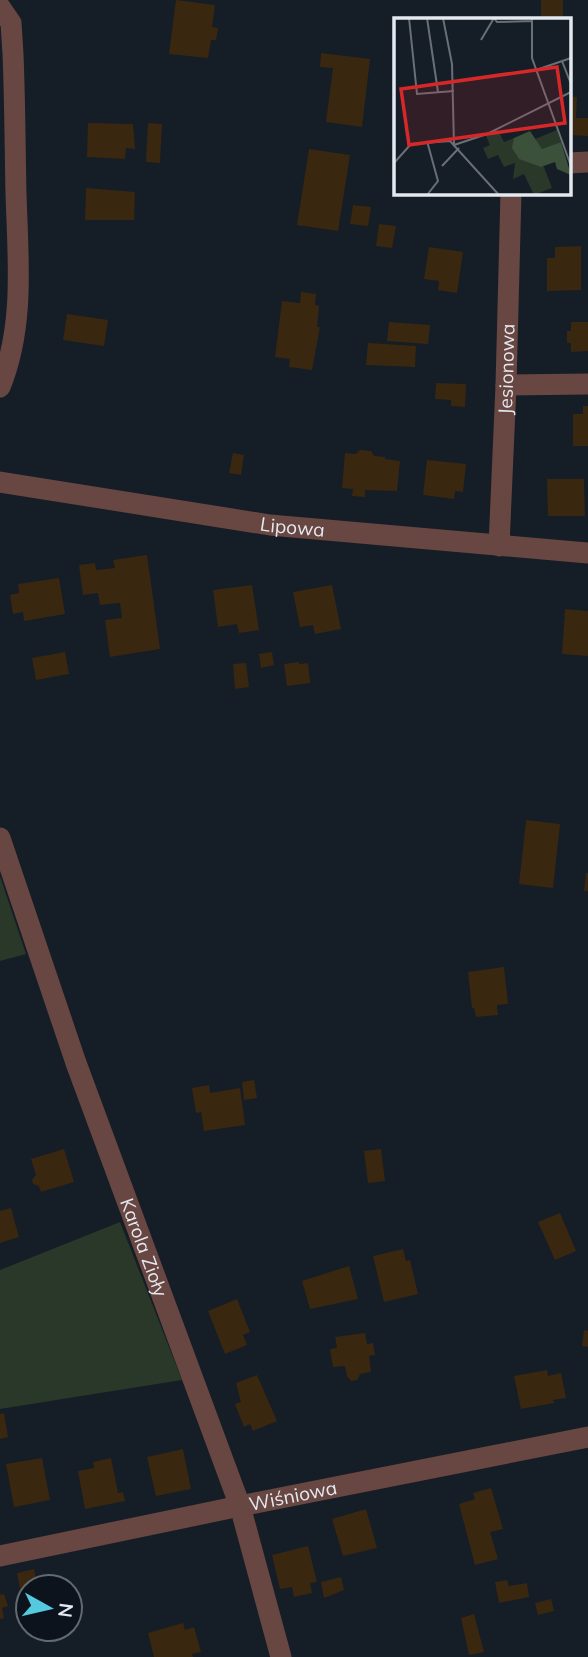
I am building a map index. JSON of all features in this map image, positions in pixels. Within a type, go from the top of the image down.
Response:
[{"type":"street","points":[[0,7],[11,23],[13,54],[8,193],[18,253],[16,333],[0,387]]},
{"type":"street","points":[[570,163],[588,162]]},
{"type":"street","name":"Jesionowa","points":[[499,546],[511,194]]},
{"type":"street","points":[[506,385],[588,384]]},
{"type":"street","name":"Lipowa","points":[[0,482],[271,525],[588,553]]},
{"type":"street","name":"Karola Zioły","points":[[0,838],[76,1063],[240,1506],[282,1657]]},
{"type":"street","name":"Wiśniowa","points":[[0,1556],[588,1437]]},
{"type":"green space","points":[[0,876],[26,954],[0,961]]},
{"type":"green space","points":[[120,1222],[182,1380],[0,1409],[0,1270]]},
{"type":"building","points":[[176,0],[215,5],[212,27],[218,28],[216,40],[211,40],[208,58],[169,54]]},
{"type":"building","points":[[541,0],[563,0],[563,18],[541,18]]},
{"type":"building","points":[[321,53],[370,59],[362,127],[326,122],[333,68],[320,67]]},
{"type":"building","points":[[570,96],[577,97],[576,118],[588,118],[588,136],[570,135]]},
{"type":"building","points":[[88,123],[133,124],[135,149],[126,148],[125,159],[87,157]]},
{"type":"building","points":[[148,123],[162,124],[160,163],[146,162]]},
{"type":"building","points":[[309,149],[350,155],[338,231],[297,225]]},
{"type":"building","points":[[86,188],[135,192],[134,220],[85,220]]},
{"type":"building","points":[[353,205],[371,207],[368,226],[350,224]]},
{"type":"building","points":[[379,224],[396,226],[392,248],[376,246]]},
{"type":"building","points":[[581,246],[581,290],[547,291],[547,258],[555,258],[555,247]]},
{"type":"building","points":[[429,247],[463,252],[457,293],[438,290],[439,281],[424,279]]},
{"type":"building","points":[[301,292],[316,294],[315,305],[319,306],[317,327],[320,327],[312,370],[289,367],[290,359],[275,357],[282,301],[300,303]]},
{"type":"building","points":[[67,314],[108,320],[104,346],[63,340]]},
{"type":"building","points":[[389,322],[430,325],[428,344],[387,341]]},
{"type":"building","points":[[571,322],[588,322],[588,351],[571,352],[571,343],[567,343],[567,331],[571,331]]},
{"type":"building","points":[[368,343],[416,346],[415,367],[366,365]]},
{"type":"building","points":[[436,383],[466,384],[465,407],[451,406],[451,400],[435,399]]},
{"type":"building","points":[[583,406],[588,406],[588,446],[573,446],[573,414],[583,414]]},
{"type":"building","points":[[360,450],[400,461],[397,491],[365,490],[365,497],[352,496],[353,489],[342,488],[345,453],[356,454]]},
{"type":"building","points":[[233,453],[244,455],[241,475],[229,473]]},
{"type":"building","points":[[427,460],[466,464],[463,492],[455,491],[454,499],[423,495]]},
{"type":"building","points":[[547,479],[584,479],[585,516],[548,516]]},
{"type":"building","points":[[147,555],[160,649],[110,657],[105,620],[122,618],[120,603],[100,605],[98,593],[83,595],[79,565],[95,563],[96,570],[115,568],[113,560]]},
{"type":"building","points":[[59,578],[65,614],[24,621],[23,612],[13,614],[10,595],[19,593],[18,584]]},
{"type":"building","points":[[252,585],[259,630],[239,633],[237,624],[218,627],[213,590]]},
{"type":"building","points":[[332,585],[341,629],[315,634],[313,625],[300,627],[293,592]]},
{"type":"building","points":[[565,609],[588,611],[588,656],[562,654]]},
{"type":"building","points":[[65,652],[69,674],[36,680],[32,658]]},
{"type":"building","points":[[272,652],[274,665],[261,668],[259,654]]},
{"type":"building","points":[[246,663],[249,687],[235,689],[233,664]]},
{"type":"building","points":[[308,663],[310,683],[287,686],[284,664]]},
{"type":"building","points":[[526,820],[560,824],[553,888],[519,884]]},
{"type":"building","points":[[586,873],[588,891],[584,891]]},
{"type":"building","points":[[504,967],[508,1004],[497,1005],[498,1015],[476,1017],[472,1008],[468,972]]},
{"type":"building","points":[[254,1080],[257,1098],[244,1100],[242,1082]]},
{"type":"building","points":[[209,1085],[210,1093],[240,1088],[245,1125],[204,1131],[201,1112],[196,1113],[192,1088]]},
{"type":"building","points":[[64,1149],[74,1182],[41,1192],[39,1186],[33,1184],[32,1180],[36,1175],[31,1159]]},
{"type":"building","points":[[381,1149],[385,1181],[368,1183],[364,1151]]},
{"type":"building","points":[[11,1208],[19,1237],[0,1243],[0,1211]]},
{"type":"building","points":[[560,1213],[576,1251],[555,1260],[538,1222]]},
{"type":"building","points":[[403,1249],[406,1261],[410,1260],[418,1294],[384,1302],[373,1256]]},
{"type":"building","points":[[349,1266],[358,1299],[310,1309],[302,1281]]},
{"type":"building","points":[[237,1299],[250,1332],[243,1335],[247,1345],[225,1354],[208,1311]]},
{"type":"building","points":[[584,1330],[588,1331],[588,1347],[582,1346]]},
{"type":"building","points":[[365,1333],[367,1344],[373,1343],[375,1355],[369,1356],[371,1372],[360,1374],[357,1380],[351,1381],[345,1366],[333,1367],[330,1349],[337,1348],[335,1337]]},
{"type":"building","points":[[547,1370],[548,1376],[561,1373],[566,1398],[521,1409],[514,1376]]},
{"type":"building","points":[[257,1375],[277,1421],[253,1431],[250,1424],[244,1427],[235,1404],[241,1402],[236,1383]]},
{"type":"building","points":[[4,1413],[8,1437],[0,1439],[0,1414]]},
{"type":"building","points":[[183,1449],[191,1489],[156,1496],[147,1457]]},
{"type":"building","points":[[42,1458],[50,1500],[14,1507],[6,1464]]},
{"type":"building","points":[[111,1458],[118,1493],[123,1492],[125,1501],[85,1509],[78,1471],[94,1468],[93,1462]]},
{"type":"building","points":[[491,1488],[503,1529],[490,1532],[498,1559],[475,1565],[459,1504],[475,1499],[473,1493]]},
{"type":"building","points":[[366,1509],[377,1548],[343,1556],[332,1519]]},
{"type":"building","points":[[308,1546],[317,1582],[310,1583],[312,1593],[294,1597],[292,1587],[280,1589],[272,1555]]},
{"type":"building","points":[[34,1569],[35,1573],[17,1573]]},
{"type":"building","points":[[341,1577],[344,1590],[324,1598],[321,1582]]},
{"type":"building","points":[[507,1580],[509,1586],[527,1583],[529,1597],[499,1603],[495,1582]]},
{"type":"building","points":[[4,1594],[8,1606],[2,1608],[4,1618],[0,1619],[0,1595]]},
{"type":"building","points":[[551,1599],[554,1611],[538,1615],[535,1603]]},
{"type":"building","points":[[474,1614],[484,1652],[469,1655],[461,1618]]},
{"type":"building","points":[[183,1623],[185,1630],[194,1627],[201,1652],[192,1654],[193,1657],[154,1657],[148,1633]]}]
